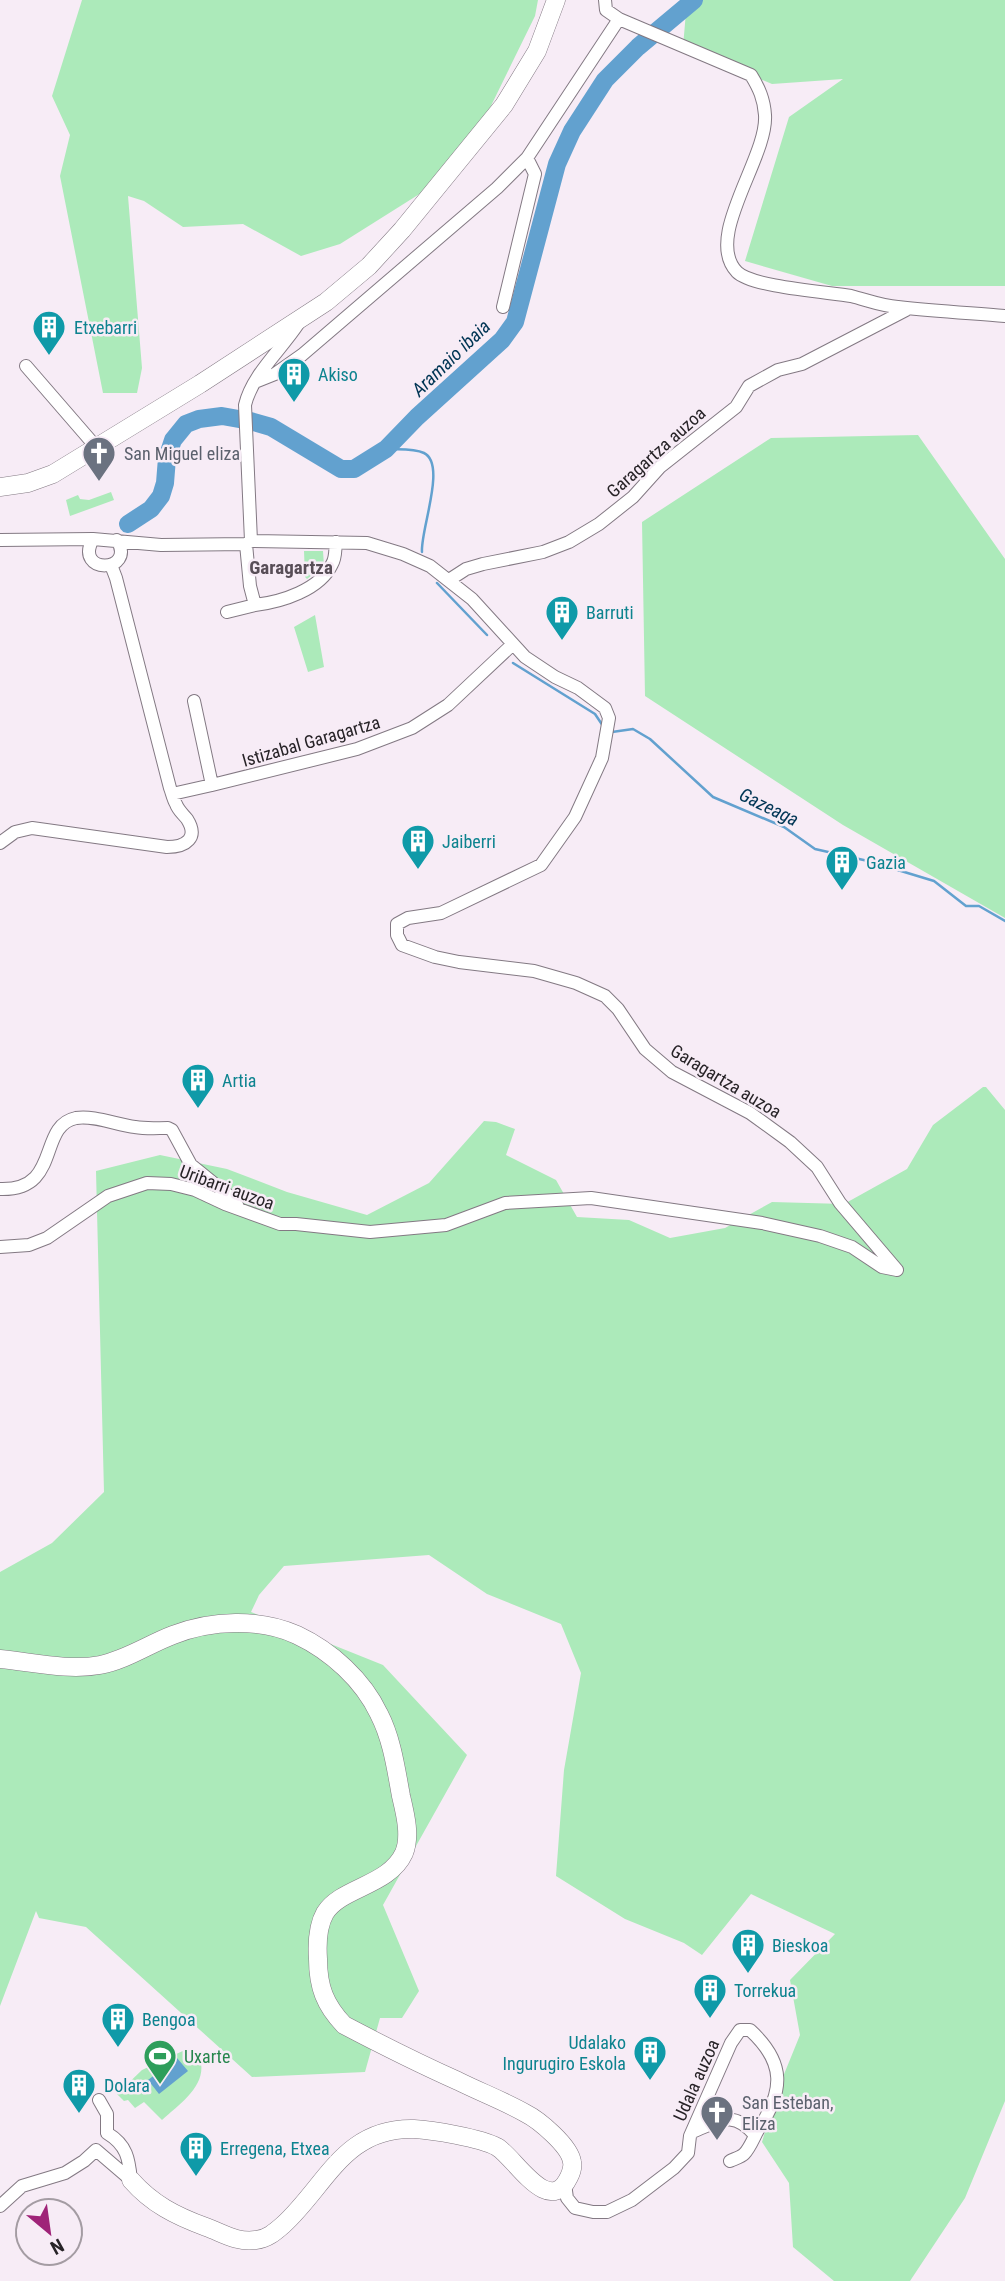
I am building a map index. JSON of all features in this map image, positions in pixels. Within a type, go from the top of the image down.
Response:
[{"type":"street","points":[[0,487],[28,483],[53,474],[346,288],[402,230],[504,104],[537,51],[556,0]]},
{"type":"street","points":[[605,0],[606,10],[619,19],[751,75],[761,91],[766,117],[760,145],[728,234],[727,257],[738,274],[768,284],[910,308],[1005,316]]},
{"type":"street","points":[[255,382],[275,374],[302,355],[497,188],[527,158],[619,19]]},
{"type":"street","points":[[503,307],[536,174],[527,158]]},
{"type":"street","name":"Garagartza auzoa","points":[[449,580],[466,569],[543,552],[598,524],[633,497],[660,467],[736,407],[749,386],[778,370],[802,365],[910,308]]},
{"type":"street","points":[[255,605],[250,586],[244,411],[248,394],[255,382],[302,318]]},
{"type":"street","points":[[26,366],[97,448]]},
{"type":"street","points":[[0,540],[93,539],[117,540],[121,554],[111,565],[98,565],[92,561],[89,547],[93,539]]},
{"type":"street","name":"Garagartza auzoa","points":[[117,540],[161,545],[367,543],[402,554],[430,566],[449,580],[472,600],[525,657],[555,677],[578,688],[605,708],[608,718],[603,758],[575,817],[541,865],[440,913],[408,918],[397,924],[397,935],[402,945],[459,962],[534,971],[576,983],[605,996],[618,1009],[645,1049],[672,1072],[750,1113],[790,1142],[817,1167],[840,1203],[897,1270],[882,1267],[862,1252],[840,1241],[809,1233],[762,1223],[591,1198],[505,1203],[446,1225],[398,1231],[370,1232],[290,1225]]},
{"type":"street","points":[[228,612],[284,598],[316,582],[334,562],[336,542]]},
{"type":"street","points":[[0,843],[15,832],[32,828],[181,847],[187,844],[191,826],[176,806],[172,794],[117,578],[111,565]]},
{"type":"street","name":"Istizabal Garagartza","points":[[172,794],[357,749],[415,727],[448,705],[513,644]]},
{"type":"street","points":[[194,701],[212,785]]},
{"type":"street","points":[[0,1189],[30,1183],[44,1164],[59,1129],[69,1121],[87,1118],[137,1128],[172,1130],[191,1165],[227,1193],[238,1208]]},
{"type":"street","name":"Uribarri auzoa","points":[[0,1247],[29,1245],[47,1238],[108,1196],[147,1183],[171,1184],[195,1190],[225,1204],[280,1224],[290,1225]]},
{"type":"street","points":[[0,1659],[75,1666],[99,1665],[173,1635],[201,1627],[251,1623],[284,1629],[326,1652],[345,1669],[379,1713],[394,1763],[407,1835],[404,1853],[393,1869],[334,1904],[326,1912],[319,1928],[317,1948],[321,1994],[344,2025],[528,2114],[564,2147],[572,2161],[571,2172],[565,2184],[556,2189],[545,2190],[532,2183],[498,2147],[431,2131],[415,2129],[389,2132],[355,2145],[336,2162],[290,2218],[272,2234],[262,2239],[243,2241],[156,2204],[96,2150]]},
{"type":"street","name":"Udala auzoa","points":[[565,2184],[567,2198],[575,2208],[593,2212],[613,2210],[644,2192],[684,2159],[688,2153],[692,2132],[731,2043],[740,2030],[746,2029],[750,2030],[769,2052],[778,2079],[773,2106],[744,2154],[730,2161]]},
{"type":"street","points":[[99,2100],[107,2114],[107,2133]]},
{"type":"street","points":[[692,2132],[725,2119],[733,2119],[741,2121],[755,2136]]},
{"type":"street","points":[[107,2133],[119,2142],[129,2155],[131,2180]]},
{"type":"street","points":[[0,2206],[22,2186],[65,2173],[84,2161],[96,2150],[97,2138],[107,2133]]},
{"type":"green space","points":[[82,0],[538,0],[535,16],[486,116],[429,188],[340,244],[301,256],[243,224],[183,227],[144,201],[128,196],[142,368],[137,393],[103,393],[60,176],[70,135],[52,96]]},
{"type":"green space","points":[[687,0],[1005,0],[1005,286],[832,286],[745,261],[789,117],[843,79],[772,84],[683,47]]},
{"type":"green space","points":[[918,435],[1005,559],[1005,918],[843,825],[645,696],[642,522],[771,438]]},
{"type":"green space","points":[[111,492],[114,500],[70,516],[66,500],[78,495],[80,499],[89,500]]},
{"type":"green space","points":[[304,551],[323,551],[324,566],[307,579],[305,577]]},
{"type":"green space","points":[[315,615],[324,667],[308,672],[294,627]]},
{"type":"green space","points":[[986,1087],[1005,1110],[1005,2101],[965,2198],[910,2281],[834,2281],[793,2247],[789,2183],[762,2142],[778,2089],[800,2035],[790,1980],[835,1934],[751,1894],[702,1955],[684,1943],[625,1919],[556,1876],[564,1770],[581,1673],[561,1624],[487,1594],[429,1555],[284,1566],[259,1595],[251,1612],[383,1665],[467,1755],[383,1905],[419,1991],[402,2018],[380,2018],[365,2072],[252,2077],[86,1927],[39,1918],[36,1911],[0,2006],[0,1572],[52,1543],[104,1492],[96,1171],[160,1155],[227,1169],[287,1192],[367,1215],[429,1183],[484,1121],[496,1122],[515,1129],[506,1155],[556,1180],[577,1217],[629,1220],[670,1238],[725,1228],[772,1202],[844,1204],[907,1169],[933,1125]]},
{"type":"green space","name":"Uxarte","points":[[187,2049],[197,2051],[201,2062],[198,2082],[186,2098],[162,2120],[144,2102],[135,2108],[117,2094],[142,2070]]},
{"type":"water","points":[[177,2058],[188,2071],[159,2094],[148,2080]]},
{"type":"waterway","name":"Aramaio ibaia","points":[[128,524],[151,509],[161,496],[173,440],[186,424],[199,419],[222,416],[271,427],[341,469],[354,469],[386,449],[502,340],[515,322],[557,164],[572,131],[605,80],[638,47],[694,0]]},
{"type":"waterway","name":"Gazeaga","points":[[386,449],[420,451],[430,460],[433,484],[422,552]]},
{"type":"waterway","name":"Gazeaga","points":[[437,583],[487,635]]},
{"type":"waterway","name":"Gazeaga","points":[[513,663],[595,714],[603,726]]},
{"type":"waterway","name":"Gazeaga","points":[[612,732],[633,729],[650,739],[713,797],[784,827],[815,849],[868,861],[934,881],[966,906],[979,906],[1005,921]]},
{"type":"place","name":"Etxebarri","points":[[49,357]]},
{"type":"place","name":"Akiso","points":[[294,404]]},
{"type":"place","name":"San Miguel eliza","points":[[99,483]]},
{"type":"place","name":"Barruti","points":[[562,642]]},
{"type":"place","name":"Jaiberri","points":[[418,871]]},
{"type":"place","name":"Gazia","points":[[842,892]]},
{"type":"place","name":"Artia","points":[[198,1110]]},
{"type":"place","name":"Bieskoa","points":[[748,1975]]},
{"type":"place","name":"Torrekua","points":[[710,2020]]},
{"type":"place","name":"Bengoa","points":[[118,2049]]},
{"type":"place","name":"Udalako Ingurugiro Eskola","points":[[650,2082]]},
{"type":"place","name":"Uxarte","points":[[160,2086]]},
{"type":"place","name":"Dolara","points":[[79,2115]]},
{"type":"place","name":"San Esteban, Eliza","points":[[717,2142]]},
{"type":"place","name":"Erregena, Etxea","points":[[196,2178]]},
{"type":"district","name":"Garagartza","points":[[291,567]]}]
